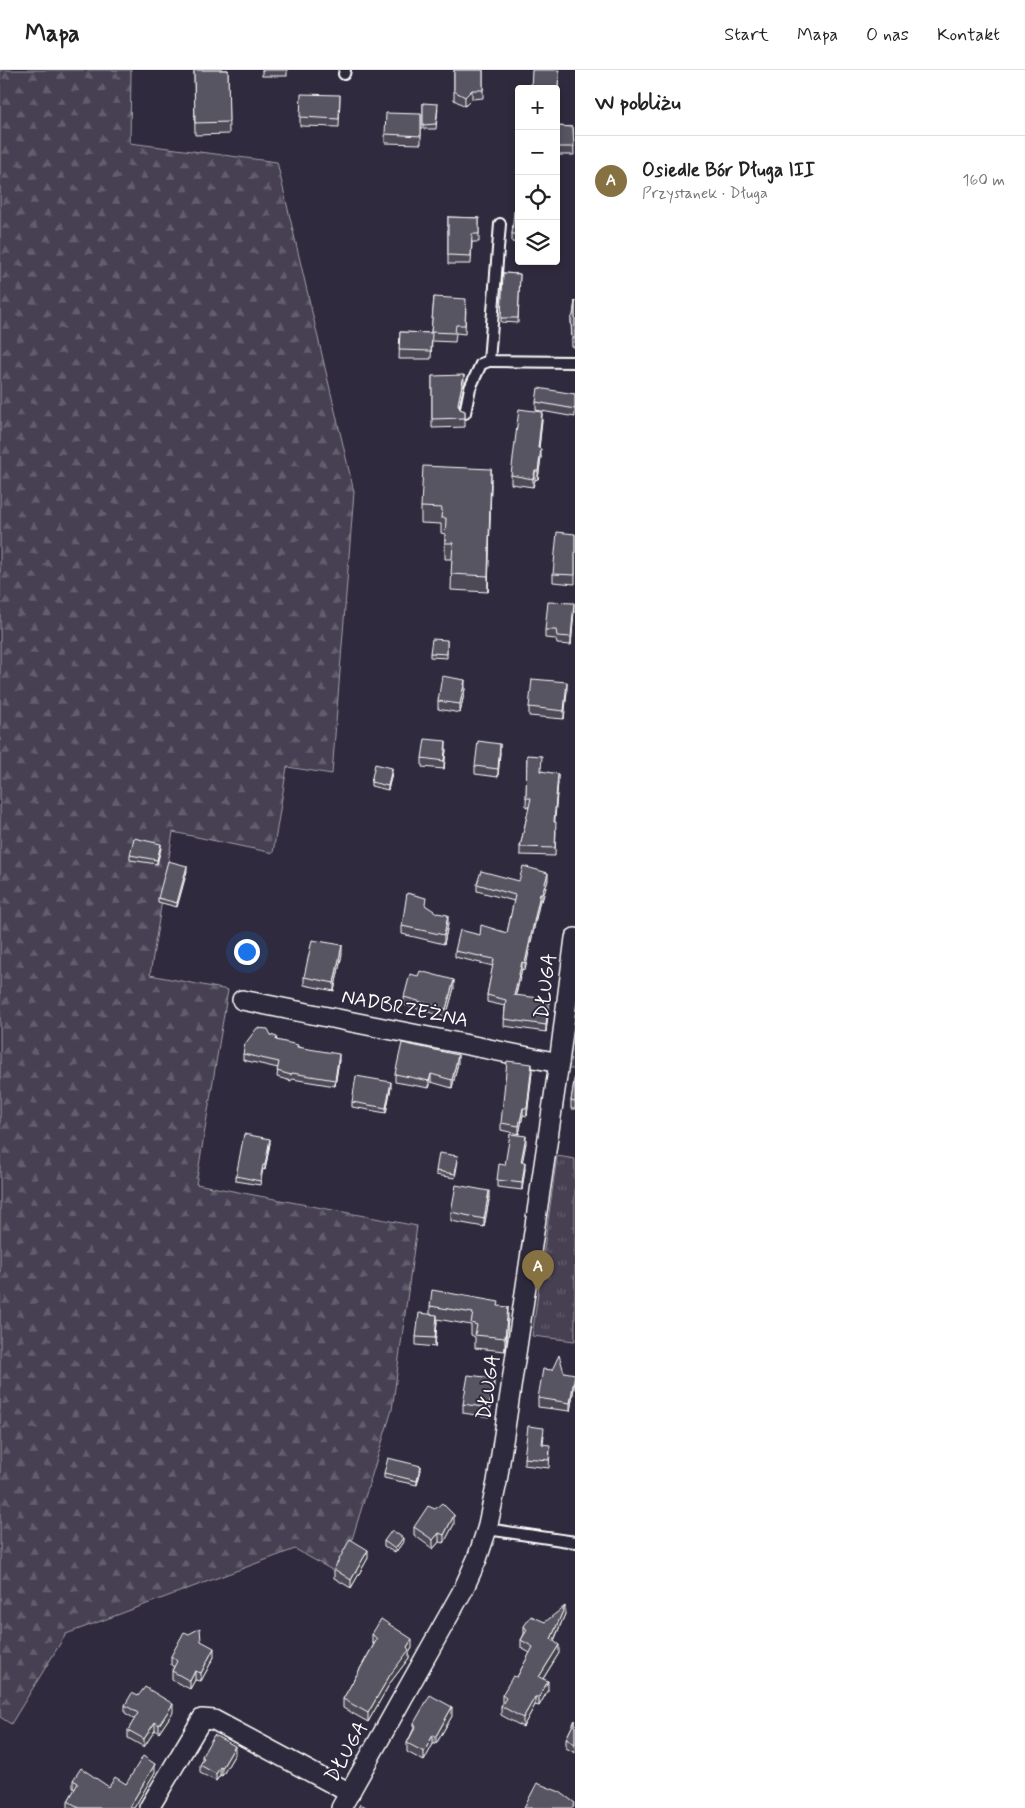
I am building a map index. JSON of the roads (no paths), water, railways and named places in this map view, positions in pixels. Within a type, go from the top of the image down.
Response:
[{"type":"street","name":"DŁUGA","points":[[346,1801],[463,1590],[477,1559],[487,1529],[507,1417],[559,1063],[575,938]]},
{"type":"street","name":"NADBRZEŻNA","points":[[242,1000],[559,1063]]},
{"type":"street","points":[[149,1808],[202,1719],[214,1720],[346,1801]]},
{"type":"lane","points":[[490,361],[500,224]]},
{"type":"lane","points":[[465,413],[470,388],[481,364],[490,361],[575,362]]},
{"type":"lane","points":[[487,1529],[575,1542]]},
{"type":"place","name":"Osiedle Bór Długa III","points":[[538,1291]]}]
